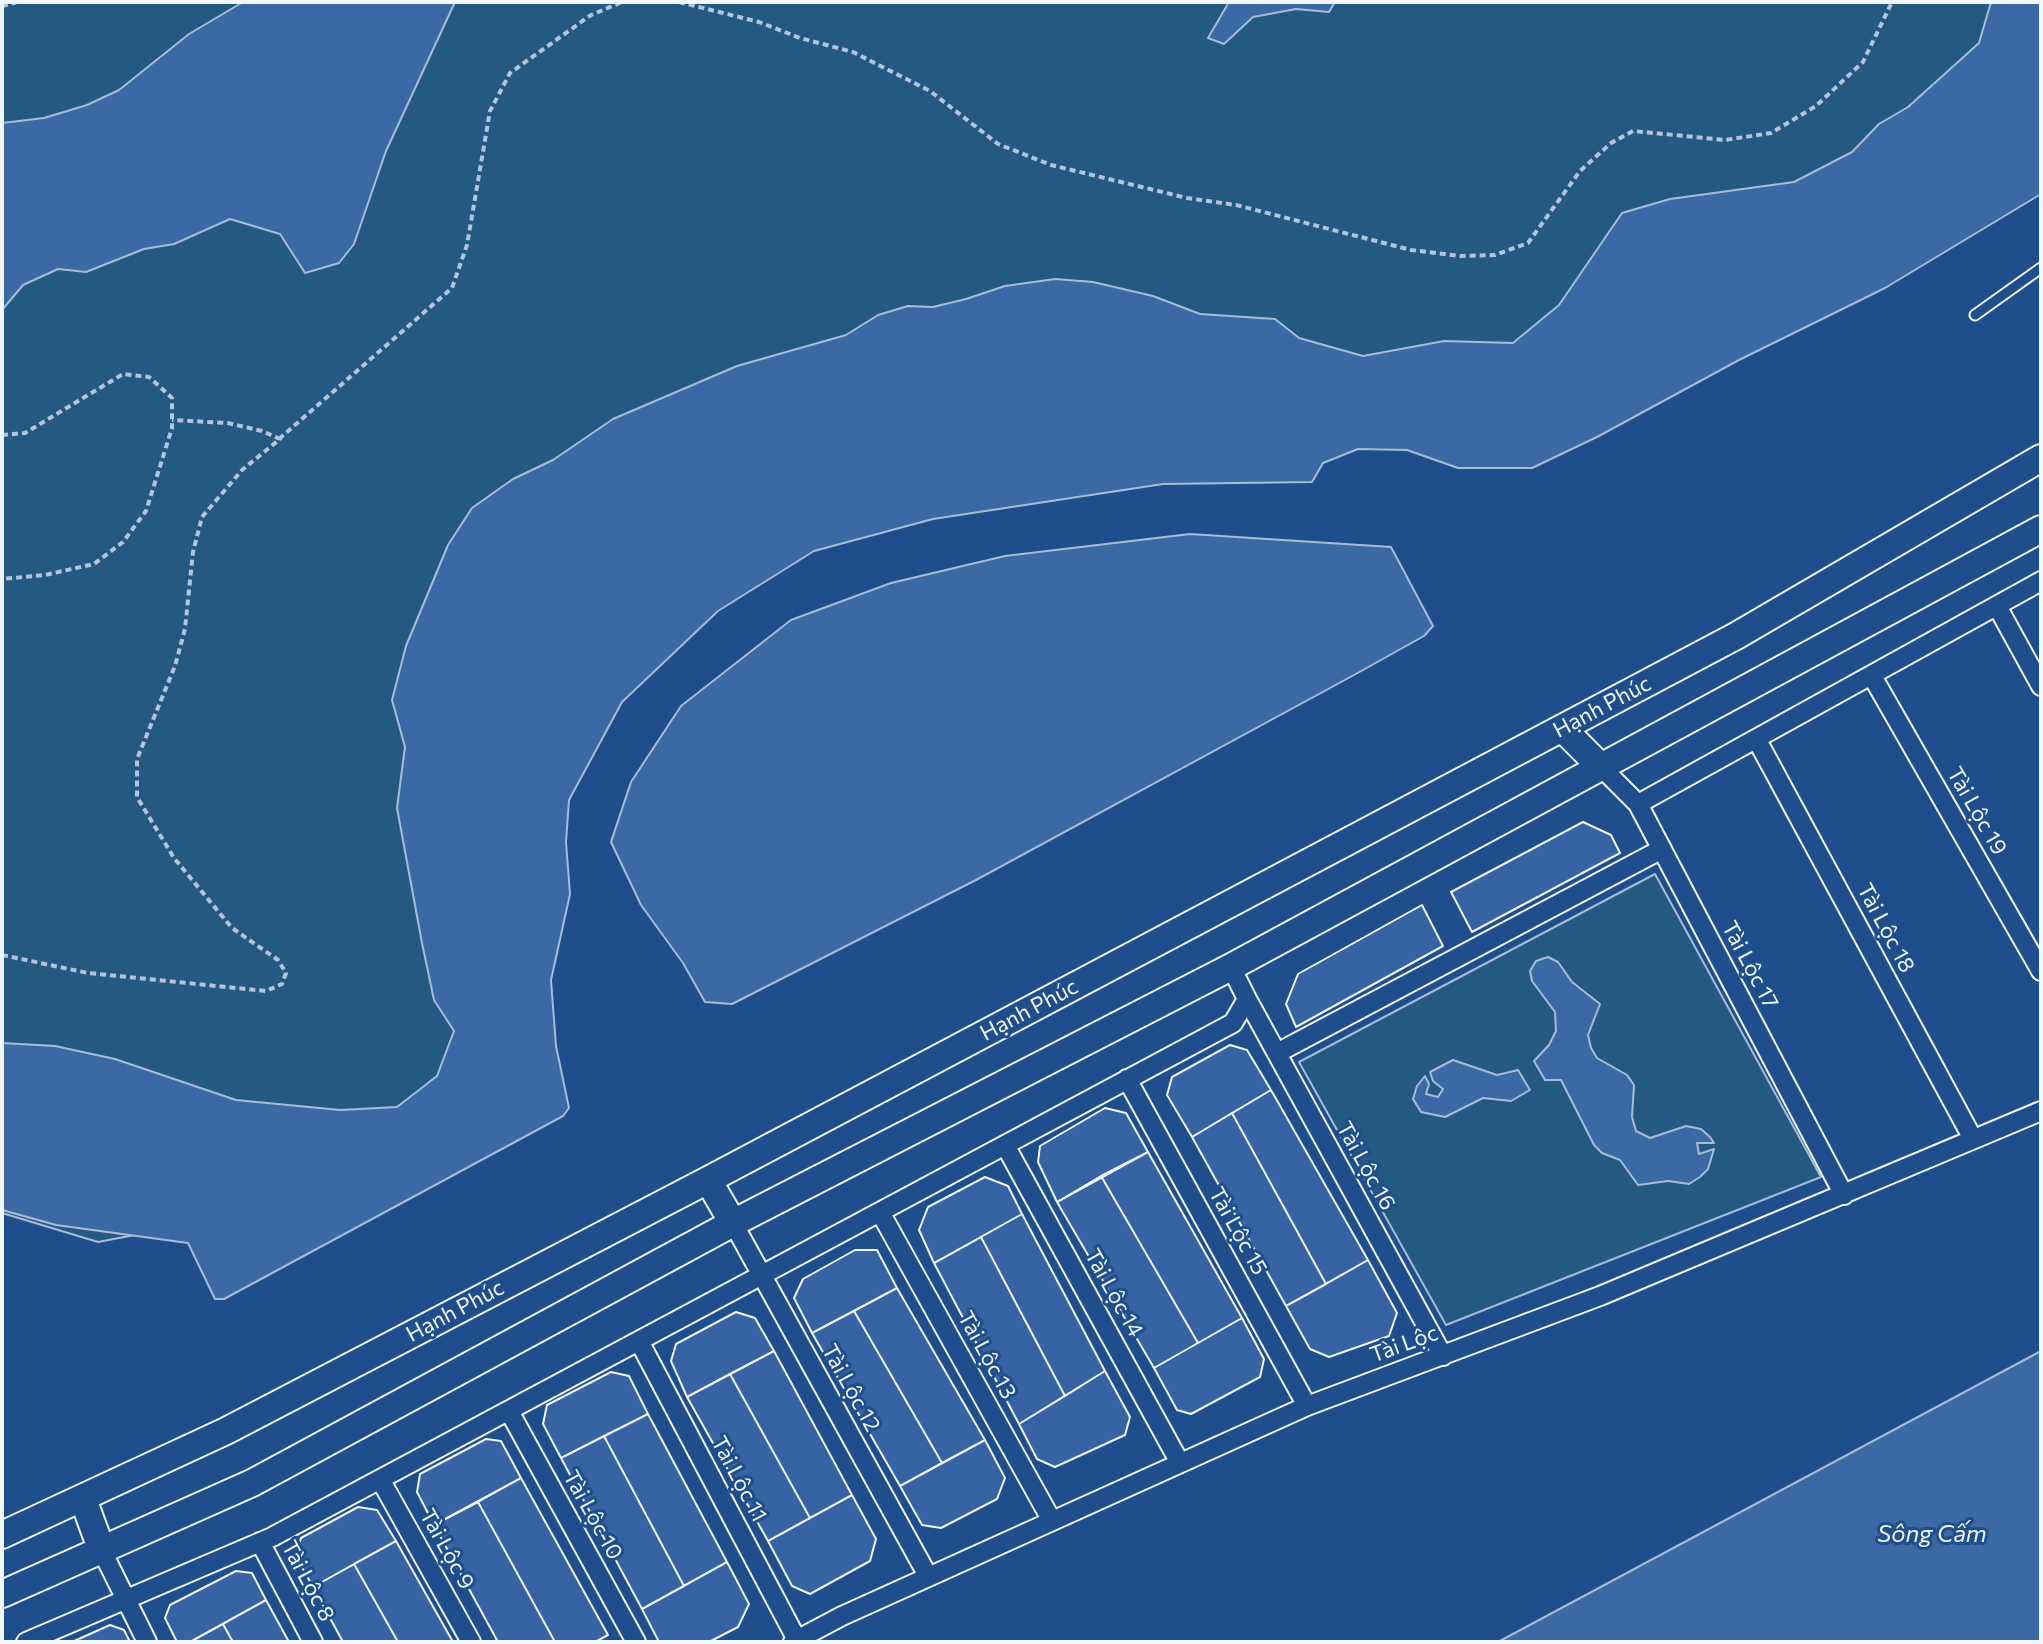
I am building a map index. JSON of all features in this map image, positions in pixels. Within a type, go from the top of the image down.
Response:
[{"type":"street","name":"Hạnh Phúc","points":[[2,1535],[226,1431],[708,1180],[1736,636],[2041,458]]},
{"type":"street","points":[[2,1594],[252,1483],[733,1223],[1231,967],[2041,529]]},
{"type":"street","points":[[1638,804],[2041,581]]},
{"type":"street","points":[[1997,606],[2041,686]]},
{"type":"street","name":"Tài Lộc 19","points":[[1872,676],[2041,971]]},
{"type":"street","points":[[1562,728],[1601,767]]},
{"type":"street","name":"Tài Lộc 18","points":[[1757,740],[1973,1139]]},
{"type":"street","name":"Tài Lộc 17","points":[[1601,767],[1638,804],[1844,1195]]},
{"type":"street","points":[[1277,1053],[1662,849]]},
{"type":"street","name":"Tài Lộc 16","points":[[1231,967],[1443,1356]]},
{"type":"street","points":[[26,1642],[260,1542],[380,1479],[1233,1023],[1247,999]]},
{"type":"street","name":"Tài Lộc 15","points":[[1127,1079],[1307,1406]]},
{"type":"street","name":"Tài Lộc","points":[[795,1641],[928,1576],[1307,1406],[1600,1296],[2041,1111]]},
{"type":"street","name":"Tài Lộc 14","points":[[1005,1145],[1180,1463]]},
{"type":"street","points":[[708,1180],[733,1223]]},
{"type":"street","name":"Tài Lộc 13","points":[[880,1212],[1052,1521]]},
{"type":"street","name":"Tài Lộc 12","points":[[733,1223],[928,1576]]},
{"type":"street","name":"Tài Lộc 11","points":[[639,1341],[795,1641]]},
{"type":"street","name":"Tài Lộc 10","points":[[509,1411],[636,1642]]},
{"type":"street","name":"Tài Lộc 9","points":[[380,1479],[471,1642]]},
{"type":"street","points":[[83,1499],[102,1551],[147,1642]]},
{"type":"street","name":"Tài Lộc 8","points":[[260,1542],[313,1642]]},
{"type":"lane","points":[[1975,315],[2041,268]]},
{"type":"path","points":[[2,6],[18,2]]},
{"type":"path","points":[[2,955],[88,973],[226,988],[266,991],[282,984],[286,973],[278,960],[232,928],[174,858],[137,797],[137,759],[175,666],[185,629],[193,552],[202,517],[232,481],[452,288],[467,245],[490,111],[510,73],[591,15],[622,2]]},
{"type":"path","points":[[679,2],[759,22],[800,38],[853,52],[930,91],[998,144],[1051,165],[1187,198],[1236,205],[1411,250],[1460,256],[1495,255],[1528,243],[1580,171],[1611,143],[1633,131],[1725,140],[1771,133],[1816,106],[1863,62],[1892,2]]},
{"type":"path","points":[[2,435],[25,433],[123,374],[149,377],[172,398],[172,420],[146,511],[123,542],[94,564],[45,575],[2,579]]},
{"type":"path","points":[[172,420],[228,423],[280,439],[274,443]]},
{"type":"shaded area","points":[[2,2],[2041,2],[2041,44],[1565,355],[1297,391],[598,605],[458,1110],[161,1230],[98,1242],[2,1213]]},
{"type":"shaded area","points":[[1655,874],[1821,1177],[1446,1325],[1299,1062]]},
{"type":"water","points":[[243,2],[455,2],[386,151],[354,244],[339,263],[305,273],[280,234],[230,219],[174,244],[144,249],[86,272],[58,269],[23,285],[2,310],[2,123],[44,118],[87,105],[119,90],[189,34]]},
{"type":"water","points":[[1229,2],[1335,2],[1329,12],[1296,9],[1253,17],[1224,44],[1208,38]]},
{"type":"water","points":[[1991,2],[2041,2],[2041,194],[1885,288],[1739,360],[1597,437],[1532,468],[1458,468],[1407,450],[1358,449],[1323,463],[1312,482],[1163,484],[933,519],[814,551],[718,611],[622,702],[569,800],[566,842],[570,894],[551,980],[556,1046],[569,1108],[563,1116],[224,1299],[215,1299],[188,1243],[56,1225],[2,1210],[2,1043],[55,1046],[115,1059],[236,1100],[340,1110],[397,1107],[437,1076],[454,1031],[434,1000],[422,943],[397,808],[405,747],[392,700],[406,646],[448,545],[472,508],[513,479],[553,460],[613,419],[737,366],[846,335],[878,315],[908,306],[933,307],[1005,286],[1055,279],[1093,282],[1153,296],[1200,314],[1275,319],[1299,338],[1363,356],[1444,341],[1513,343],[1559,305],[1622,213],[1670,199],[1794,182],[1852,152],[1879,124],[1908,107],[1979,43]]},
{"type":"water","points":[[1190,534],[1391,547],[1433,626],[1424,636],[1354,675],[976,880],[732,1004],[705,1002],[683,963],[641,905],[611,842],[631,782],[681,706],[791,620],[891,583],[1005,556]]},
{"type":"water","points":[[1548,957],[1558,962],[1572,982],[1600,1004],[1588,1035],[1591,1048],[1597,1058],[1627,1075],[1634,1085],[1632,1117],[1636,1131],[1650,1138],[1686,1126],[1701,1129],[1710,1137],[1714,1143],[1697,1143],[1699,1154],[1714,1149],[1708,1169],[1700,1177],[1689,1184],[1668,1181],[1638,1185],[1620,1160],[1602,1153],[1594,1145],[1561,1080],[1545,1080],[1534,1061],[1549,1045],[1556,1031],[1555,1012],[1532,981],[1530,971],[1536,961]]},
{"type":"water","points":[[1453,1060],[1497,1075],[1518,1070],[1530,1090],[1511,1101],[1483,1098],[1445,1117],[1421,1112],[1413,1099],[1417,1086],[1425,1076],[1429,1084],[1426,1094],[1438,1097],[1443,1089],[1433,1081],[1430,1072]]},
{"type":"water","name":"Sông Cấm","points":[[2041,1351],[2041,1642],[1498,1642]]},
{"type":"building","points":[[1583,822],[1611,835],[1620,853],[1472,932],[1451,892]]},
{"type":"building","points":[[1422,905],[1443,946],[1296,1027],[1286,1004],[1298,974]]},
{"type":"building","points":[[1230,1045],[1247,1050],[1271,1090],[1192,1137],[1167,1095],[1172,1077]]},
{"type":"building","points":[[1271,1090],[1368,1260],[1326,1284],[1232,1113]]},
{"type":"building","points":[[1105,1108],[1126,1113],[1148,1152],[1057,1202],[1038,1162],[1040,1146]]},
{"type":"building","points":[[1232,1113],[1326,1284],[1286,1306],[1192,1137]]},
{"type":"building","points":[[1148,1152],[1242,1318],[1198,1343],[1101,1176]]},
{"type":"building","points":[[1101,1176],[1198,1343],[1154,1368],[1057,1202]]},
{"type":"building","points":[[985,1177],[1008,1186],[1022,1214],[934,1263],[919,1230],[928,1207]]},
{"type":"building","points":[[1022,1214],[1105,1371],[1065,1396],[981,1237]]},
{"type":"building","points":[[981,1237],[1065,1396],[1019,1424],[934,1263]]},
{"type":"building","points":[[855,1250],[877,1250],[897,1288],[812,1333],[794,1298],[803,1279]]},
{"type":"building","points":[[1368,1260],[1397,1313],[1389,1336],[1329,1357],[1310,1349],[1286,1306]]},
{"type":"building","points":[[897,1288],[985,1440],[942,1463],[854,1311]]},
{"type":"building","points":[[854,1311],[942,1463],[900,1486],[812,1333]]},
{"type":"building","points":[[736,1312],[755,1318],[774,1351],[687,1397],[671,1361],[676,1344]]},
{"type":"building","points":[[1242,1318],[1264,1359],[1260,1377],[1191,1414],[1177,1410],[1154,1368]]},
{"type":"building","points":[[774,1351],[852,1495],[810,1518],[730,1374]]},
{"type":"building","points":[[1105,1371],[1130,1417],[1125,1435],[1055,1467],[1037,1459],[1019,1424]]},
{"type":"building","points":[[611,1372],[629,1376],[648,1414],[561,1458],[543,1424],[547,1405]]},
{"type":"building","points":[[730,1374],[810,1518],[768,1541],[687,1397]]},
{"type":"building","points":[[648,1414],[727,1562],[684,1586],[604,1436]]},
{"type":"building","points":[[604,1436],[684,1586],[642,1609],[561,1458]]},
{"type":"building","points":[[486,1439],[501,1441],[521,1478],[434,1525],[417,1492],[420,1474]]},
{"type":"building","points":[[985,1440],[1005,1478],[997,1499],[941,1528],[922,1525],[900,1486]]},
{"type":"building","points":[[521,1478],[608,1635],[595,1642],[555,1642],[478,1502]]},
{"type":"building","points":[[852,1495],[876,1539],[870,1561],[810,1594],[792,1586],[768,1541]]},
{"type":"building","points":[[478,1502],[555,1642],[498,1642],[434,1525]]},
{"type":"building","points":[[358,1507],[377,1510],[396,1541],[313,1587],[295,1555],[301,1538]]},
{"type":"building","points":[[396,1541],[453,1642],[398,1642],[354,1564]]},
{"type":"building","points":[[727,1562],[749,1604],[738,1627],[709,1642],[659,1642],[642,1609]]},
{"type":"building","points":[[354,1564],[398,1642],[343,1642],[313,1587]]},
{"type":"building","points":[[236,1571],[252,1573],[266,1600],[190,1642],[177,1642],[165,1618],[170,1605]]},
{"type":"building","points":[[266,1600],[289,1642],[233,1642],[223,1624]]},
{"type":"building","points":[[223,1624],[233,1642],[190,1642]]},
{"type":"building","points":[[110,1625],[124,1630],[130,1642],[72,1642]]}]
